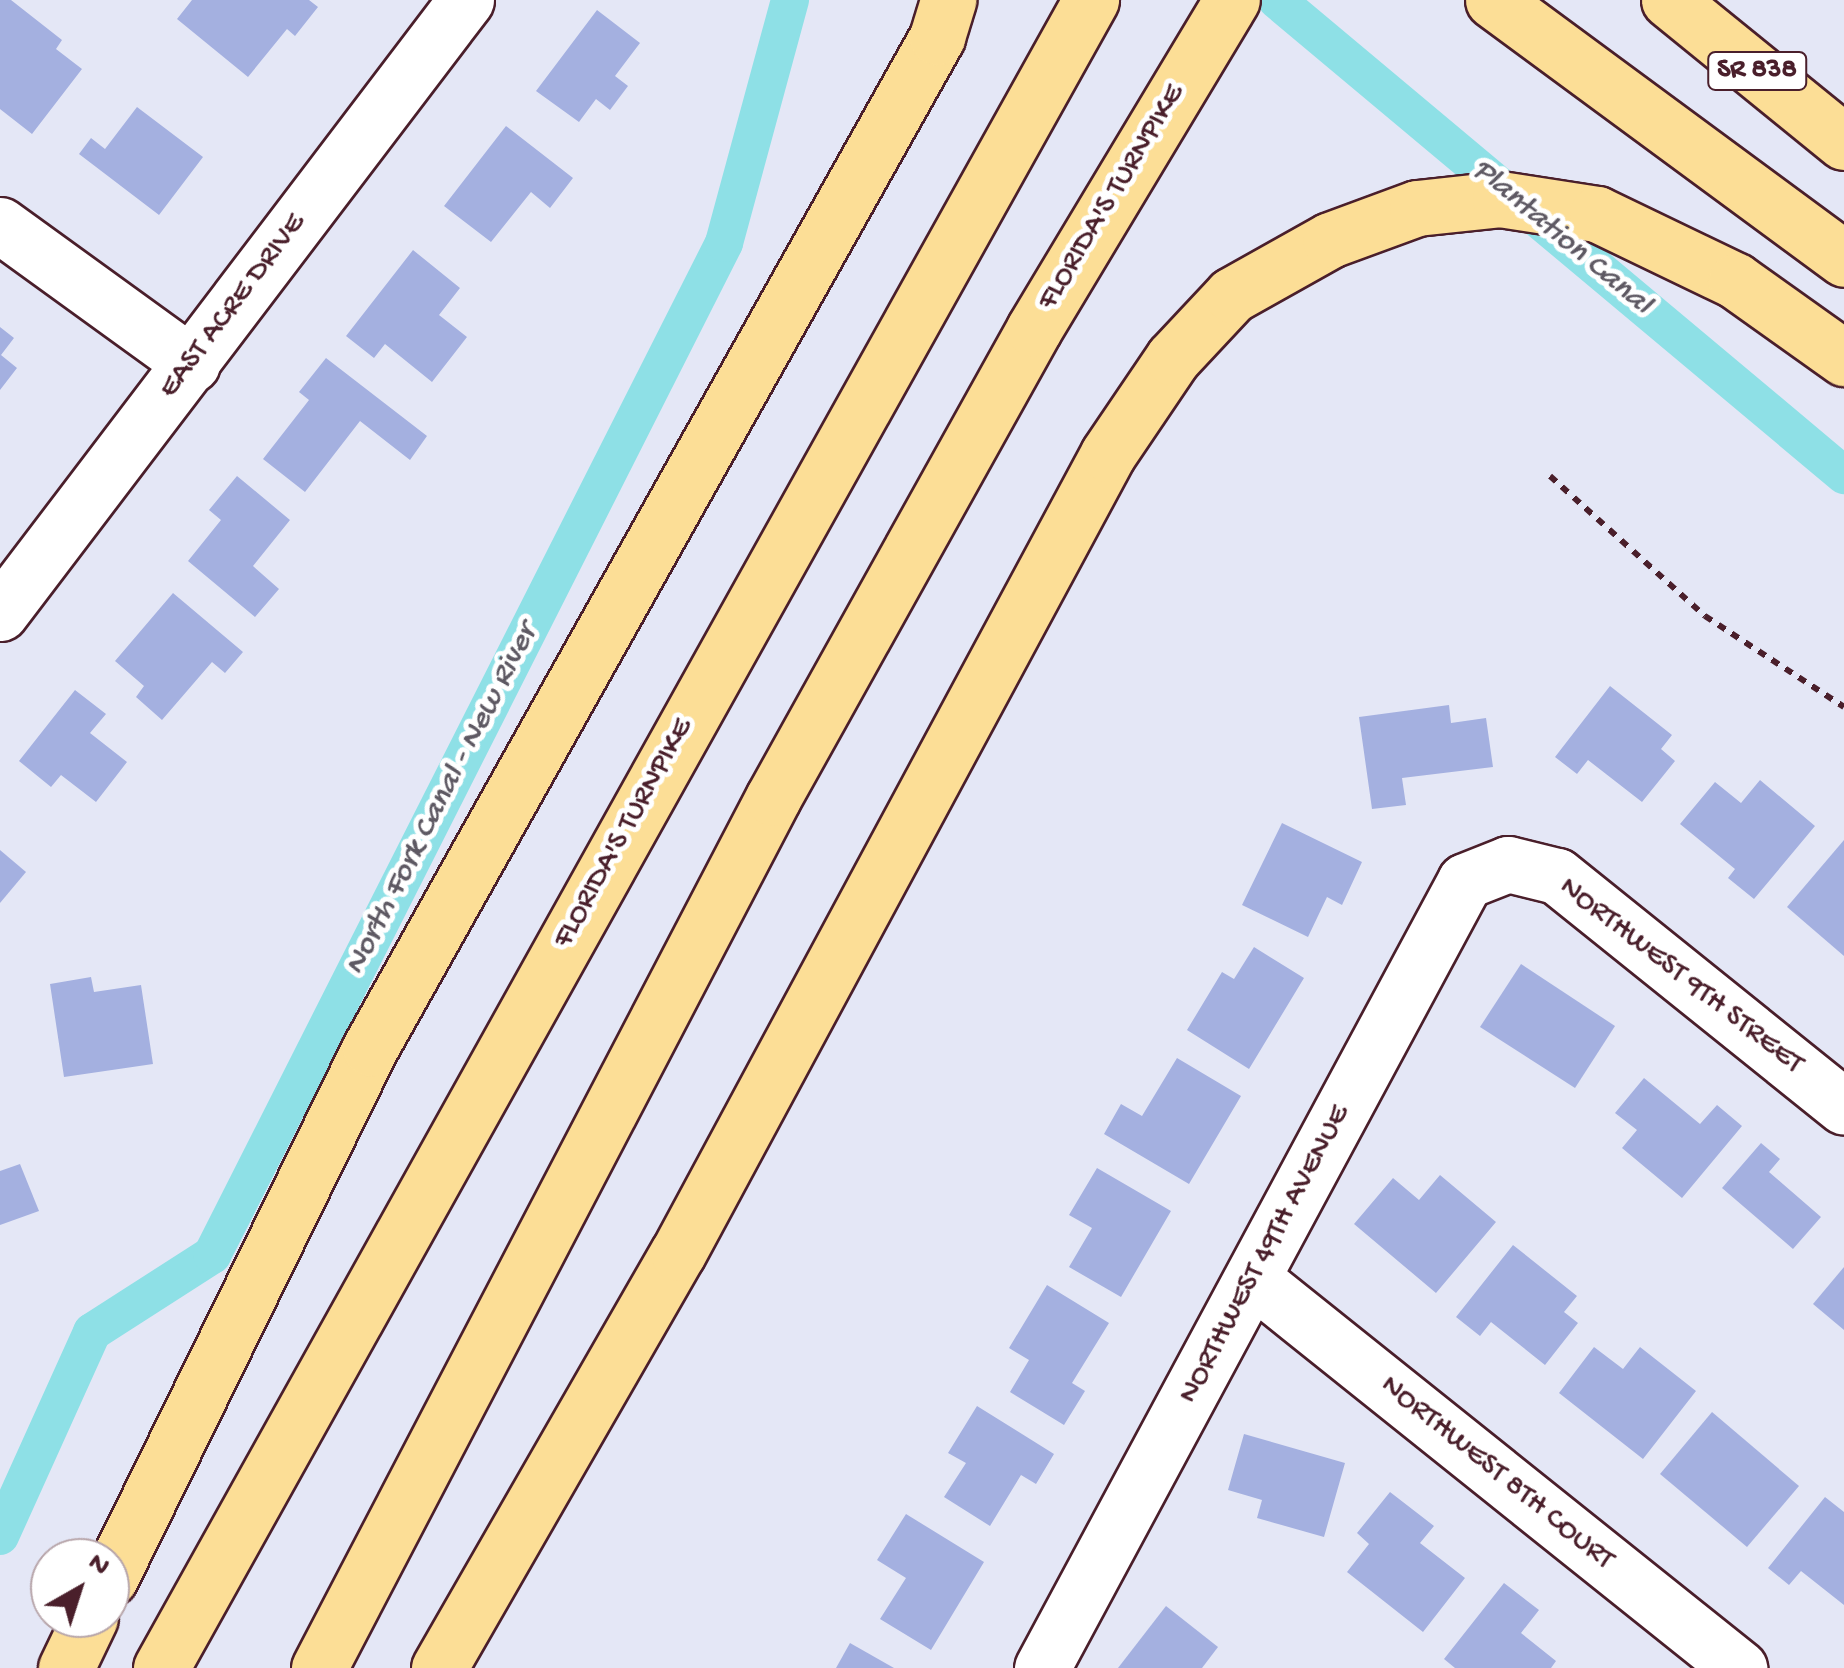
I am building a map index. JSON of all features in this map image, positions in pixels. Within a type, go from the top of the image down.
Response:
[{"type":"highway","points":[[130,1538],[370,1048],[937,37],[948,0]]},
{"type":"highway","name":"FLORIDA'S TURNPIKE","points":[[161,1668],[1091,0]]},
{"type":"highway","points":[[1493,0],[1650,120],[1844,259]]},
{"type":"highway","name":"SR 838","points":[[1669,0],[1844,142]]},
{"type":"highway","name":"FLORIDA'S TURNPIKE","points":[[319,1668],[773,798],[1034,329],[1223,13]]},
{"type":"highway","points":[[438,1668],[668,1270],[1108,454],[1172,358],[1232,295],[1330,240],[1418,208],[1500,199],[1597,214],[1736,281],[1844,358]]},
{"type":"highway","points":[[66,1668],[80,1638]]},
{"type":"street","name":"EAST ACRE DRIVE","points":[[0,613],[192,364],[456,4]]},
{"type":"street","points":[[0,225],[192,364]]},
{"type":"street","name":"NORTHWEST 9TH STREET","points":[[1508,864],[1557,876],[1844,1107]]},
{"type":"street","name":"NORTHWEST 49TH AVENUE","points":[[1042,1668],[1254,1280],[1465,881],[1508,864]]},
{"type":"street","name":"NORTHWEST 8TH COURT","points":[[1254,1280],[1739,1668]]},
{"type":"path","points":[[1550,476],[1705,616],[1844,707]]},
{"type":"building","points":[[0,0],[11,0],[62,40],[56,49],[82,69],[32,134],[0,109]]},
{"type":"building","points":[[192,0],[309,0],[318,7],[295,36],[287,29],[248,77],[177,19]]},
{"type":"building","points":[[597,10],[640,43],[615,76],[628,86],[610,110],[596,99],[579,122],[536,91]]},
{"type":"building","points":[[137,107],[203,157],[159,215],[79,154],[91,138],[105,149]]},
{"type":"building","points":[[506,126],[573,178],[550,208],[531,192],[491,242],[444,206]]},
{"type":"building","points":[[413,250],[460,288],[439,315],[467,337],[432,382],[385,344],[374,358],[346,336]]},
{"type":"building","points":[[0,327],[14,338],[1,355],[17,368],[0,390]]},
{"type":"building","points":[[326,358],[427,436],[410,460],[360,421],[305,492],[263,459],[309,400],[299,392]]},
{"type":"building","points":[[237,476],[290,520],[253,566],[279,589],[255,617],[188,561],[221,520],[209,510]]},
{"type":"building","points":[[173,593],[243,652],[225,673],[212,662],[162,720],[136,697],[144,686],[115,661]]},
{"type":"building","points":[[1610,686],[1672,735],[1661,749],[1675,761],[1642,802],[1588,760],[1577,774],[1555,757]]},
{"type":"building","points":[[75,690],[106,714],[90,733],[127,762],[96,802],[61,775],[51,787],[19,761]]},
{"type":"building","points":[[1449,705],[1451,723],[1486,718],[1493,767],[1402,778],[1406,805],[1372,809],[1359,717]]},
{"type":"building","points":[[1760,780],[1815,826],[1754,899],[1728,878],[1735,869],[1680,824],[1715,782],[1741,803]]},
{"type":"building","points":[[1282,823],[1362,862],[1342,905],[1327,897],[1308,937],[1242,905]]},
{"type":"building","points":[[1844,840],[1844,956],[1787,907]]},
{"type":"building","points":[[0,850],[26,872],[0,903]]},
{"type":"building","points":[[1254,947],[1304,978],[1249,1069],[1187,1030],[1222,972],[1234,979]]},
{"type":"building","points":[[1521,964],[1615,1026],[1575,1088],[1480,1027]]},
{"type":"building","points":[[91,977],[94,992],[141,985],[153,1064],[64,1077],[50,984]]},
{"type":"building","points":[[1177,1058],[1241,1096],[1189,1184],[1104,1134],[1121,1104],[1142,1116]]},
{"type":"building","points":[[1644,1078],[1700,1124],[1717,1105],[1742,1126],[1682,1198],[1622,1148],[1637,1130],[1615,1113]]},
{"type":"building","points":[[1761,1143],[1780,1159],[1769,1172],[1821,1217],[1793,1249],[1722,1188]]},
{"type":"building","points":[[20,1164],[39,1211],[0,1225],[0,1171]]},
{"type":"building","points":[[1097,1168],[1171,1211],[1121,1297],[1069,1267],[1092,1228],[1069,1215]]},
{"type":"building","points":[[1440,1175],[1496,1222],[1436,1293],[1354,1224],[1393,1178],[1419,1200]]},
{"type":"building","points":[[1513,1245],[1577,1296],[1564,1312],[1578,1323],[1545,1365],[1491,1322],[1480,1336],[1456,1317]]},
{"type":"building","points":[[1844,1267],[1844,1330],[1813,1304]]},
{"type":"building","points":[[1047,1285],[1109,1323],[1072,1383],[1085,1391],[1064,1425],[1010,1392],[1029,1360],[1009,1348]]},
{"type":"building","points":[[1594,1347],[1623,1369],[1640,1347],[1696,1391],[1643,1459],[1559,1393]]},
{"type":"building","points":[[977,1406],[1054,1454],[1036,1484],[1021,1475],[990,1526],[944,1497],[966,1463],[948,1453]]},
{"type":"building","points":[[1712,1412],[1799,1486],[1747,1547],[1660,1474]]},
{"type":"building","points":[[1244,1434],[1345,1463],[1324,1537],[1257,1518],[1262,1500],[1228,1490]]},
{"type":"building","points":[[1390,1492],[1434,1526],[1420,1543],[1465,1578],[1423,1632],[1347,1572],[1369,1544],[1357,1533]]},
{"type":"building","points":[[1825,1497],[1844,1512],[1844,1605],[1801,1571],[1789,1585],[1768,1568]]},
{"type":"building","points":[[906,1514],[984,1562],[931,1650],[880,1619],[906,1578],[877,1560]]},
{"type":"building","points":[[1504,1583],[1539,1610],[1521,1633],[1556,1661],[1551,1668],[1455,1668],[1444,1659]]},
{"type":"building","points":[[1166,1606],[1218,1647],[1202,1668],[1118,1668]]},
{"type":"building","points":[[850,1643],[894,1668],[836,1668]]},
{"type":"waterway","name":"North Fork Canal - New River","points":[[0,1536],[92,1332],[212,1255],[724,243],[790,0]]},
{"type":"waterway","name":"Plantation Canal","points":[[1277,0],[1844,475]]}]
